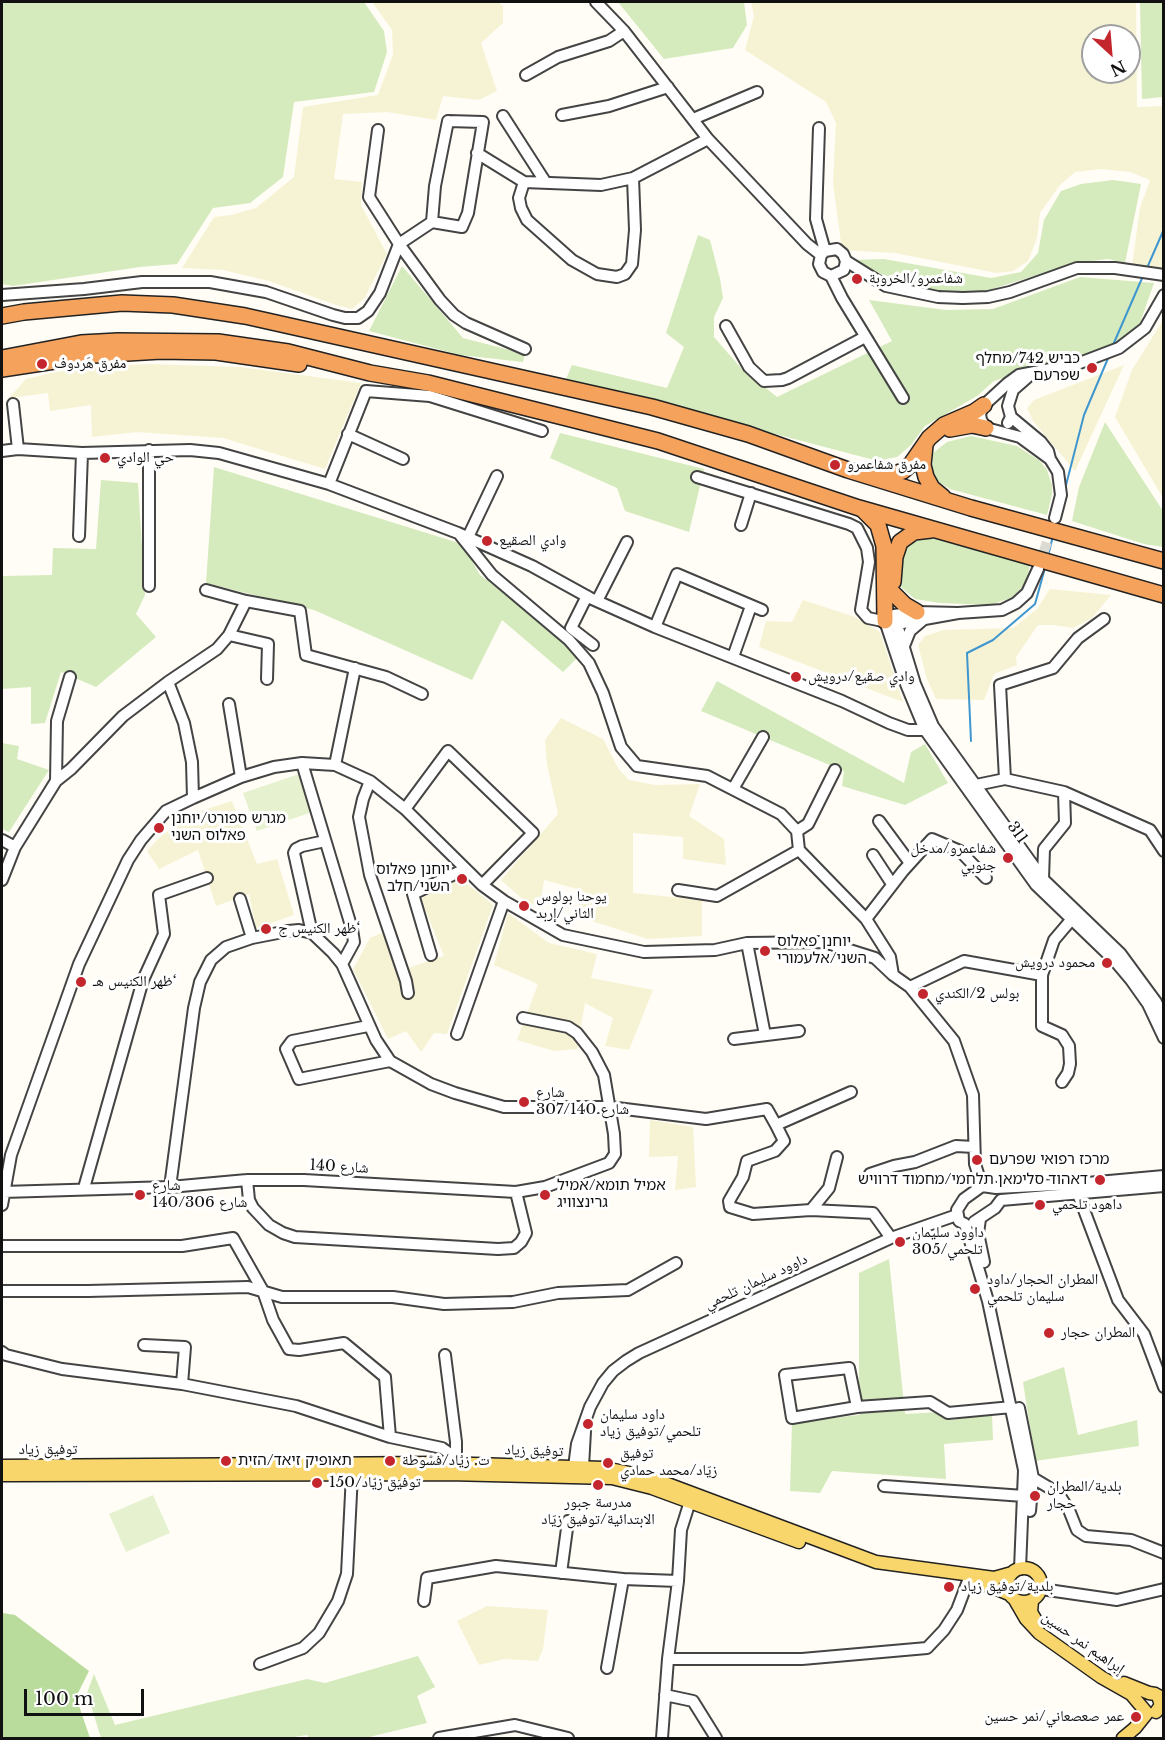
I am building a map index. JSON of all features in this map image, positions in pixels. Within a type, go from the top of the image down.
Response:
[{"type":"highway","points":[[2,316],[122,303],[172,305],[245,316],[652,407],[748,434],[848,471],[971,508],[1164,561]]},
{"type":"highway","points":[[2,311],[24,312]]},
{"type":"highway","points":[[4,366],[117,353],[190,351],[370,374],[428,384],[658,441],[859,508],[1164,595]]},
{"type":"highway","points":[[848,471],[895,474],[903,471],[938,431],[951,421],[974,412],[987,403]]},
{"type":"highway","points":[[938,431],[962,426],[992,429]]},
{"type":"highway","points":[[925,444],[923,465],[932,488],[946,499],[971,508]]},
{"type":"highway","points":[[859,508],[873,519],[882,538],[892,620]]},
{"type":"highway","points":[[892,620],[895,557],[900,542],[914,532],[936,530]]},
{"type":"highway","points":[[892,592],[921,616]]},
{"type":"main road","name":"توفيق زياد","points":[[2,1466],[457,1463],[579,1470],[691,1497],[876,1562],[994,1578],[1019,1570]]},
{"type":"main road","name":"توفيق زياد","points":[[2,1475],[448,1474],[579,1470]]},
{"type":"main road","name":"توفيق زياد","points":[[691,1497],[867,1567],[889,1572],[968,1581],[990,1586],[1012,1597]]},
{"type":"main road","points":[[1019,1570],[1036,1573],[1040,1578],[1041,1589],[1032,1601],[1023,1603],[1012,1597],[1007,1584],[1019,1570]]},
{"type":"main road","name":"إبراهيم نمر حسين","points":[[1012,1597],[1038,1633],[1152,1710]]},
{"type":"main road","name":"إبراهيم نمر حسين","points":[[1032,1601],[1032,1616],[1045,1630],[1102,1671],[1123,1683],[1157,1696]]},
{"type":"main road","points":[[1123,1738],[1152,1710],[1161,1705],[1157,1696],[1142,1699],[1152,1710]]},
{"type":"street","points":[[596,2],[624,32],[708,140],[807,244],[823,253],[837,249],[846,261],[886,286],[929,296],[963,298],[988,297],[1010,292],[1077,268],[1115,268],[1164,275]]},
{"type":"street","points":[[526,75],[558,57],[609,41],[624,32]]},
{"type":"street","points":[[562,115],[609,105],[668,87]]},
{"type":"street","points":[[693,118],[758,92]]},
{"type":"street","points":[[503,116],[546,183]]},
{"type":"street","points":[[2,295],[142,282],[210,282],[266,292],[333,315],[358,318],[368,310],[380,293],[399,244],[432,222],[462,227],[468,213],[483,122],[448,121],[435,186],[432,222]]},
{"type":"street","points":[[819,128],[816,219],[823,253],[819,264],[823,272],[831,276],[903,398]]},
{"type":"street","points":[[378,130],[369,197],[399,244],[440,300],[454,315],[466,323],[525,349]]},
{"type":"street","points":[[477,153],[524,182],[601,185],[633,178],[708,140]]},
{"type":"street","points":[[524,182],[519,198],[527,220],[572,260],[597,274],[617,277],[625,274],[632,264],[635,230],[633,178]]},
{"type":"street","points":[[831,276],[844,270],[846,261]]},
{"type":"street","points":[[1050,459],[1020,437],[992,429],[981,420],[980,414],[987,403],[1013,378],[1026,373],[1091,360],[1119,348],[1145,328],[1164,295]]},
{"type":"street","points":[[726,326],[749,367],[764,381],[788,378],[865,336]]},
{"type":"street","points":[[1034,373],[1013,390],[1008,406],[1011,417],[1041,442],[1048,451],[1058,472],[1061,487],[1055,518]]},
{"type":"street","points":[[329,484],[366,391],[430,396],[542,430]]},
{"type":"street","points":[[987,403],[998,400],[1008,406]]},
{"type":"street","points":[[13,404],[18,449]]},
{"type":"street","points":[[992,429],[1007,426],[1011,417]]},
{"type":"street","points":[[348,434],[404,459]]},
{"type":"street","points":[[2,450],[82,453],[190,450],[219,453],[329,484],[463,535],[532,566],[597,601],[842,701],[889,723],[908,730],[929,728]]},
{"type":"street","points":[[149,450],[149,586]]},
{"type":"street","points":[[2,457],[48,451]]},
{"type":"street","points":[[79,536],[82,453]]},
{"type":"street","points":[[463,535],[497,476]]},
{"type":"street","points":[[697,477],[857,528],[867,548],[869,562],[861,610],[868,618],[892,620],[992,612],[1016,603],[1028,593],[1038,569]]},
{"type":"street","points":[[741,525],[751,494]]},
{"type":"street","points":[[463,535],[492,575],[568,640],[589,663],[603,693],[621,747],[637,766],[707,776],[781,814],[797,831],[799,849],[866,919],[890,957],[892,975]]},
{"type":"street","points":[[597,601],[627,542]]},
{"type":"street","points":[[656,627],[677,574],[762,610]]},
{"type":"street","points":[[206,590],[246,602],[300,611],[306,655],[386,676],[422,694]]},
{"type":"street","points":[[587,596],[572,628],[593,645]]},
{"type":"street","points":[[2,880],[15,848],[56,781],[71,769],[123,716],[217,649],[229,635],[246,602]]},
{"type":"street","points":[[732,657],[751,606]]},
{"type":"street","points":[[904,646],[921,616]]},
{"type":"street","points":[[1005,779],[1000,685],[1053,668],[1078,638],[1104,619]]},
{"type":"street","name":"311","points":[[892,620],[904,646],[929,728]]},
{"type":"street","name":"311","points":[[892,620],[906,684],[929,728],[1036,885],[1115,961],[1131,980],[1148,1004],[1164,1038]]},
{"type":"street","points":[[229,635],[268,644],[267,679]]},
{"type":"street","points":[[335,765],[355,668]]},
{"type":"street","points":[[56,781],[57,721],[70,677]]},
{"type":"street","points":[[168,682],[186,732],[192,762],[193,798]]},
{"type":"street","points":[[229,704],[241,777]]},
{"type":"street","points":[[733,789],[763,736]]},
{"type":"street","points":[[405,809],[448,751],[533,833],[482,885]]},
{"type":"street","points":[[302,763],[352,929],[354,942],[342,964]]},
{"type":"street","points":[[2,1205],[11,1155],[79,964],[102,912],[128,860],[141,840],[166,811],[193,798],[241,777],[274,767],[302,763],[335,765],[370,781],[405,809],[482,885],[504,901],[563,935],[644,952],[715,950],[747,943],[824,942],[875,958],[892,975],[910,987],[954,1041],[973,1095],[975,1164],[982,1186]]},
{"type":"street","points":[[797,831],[808,824],[835,770]]},
{"type":"street","points":[[972,788],[1005,779],[1064,792],[1150,830],[1164,851]]},
{"type":"street","points":[[370,781],[359,818],[370,875],[408,993]]},
{"type":"street","name":"311","points":[[972,788],[1043,879],[1120,953],[1151,994],[1164,1018]]},
{"type":"street","points":[[1043,879],[1044,849],[1065,823],[1064,792]]},
{"type":"street","points":[[879,821],[910,863]]},
{"type":"street","points":[[2,840],[15,848]]},
{"type":"street","points":[[866,919],[892,884],[932,840],[960,851],[986,878]]},
{"type":"street","points":[[325,841],[302,846],[294,853],[312,933],[342,964],[368,1026],[390,1061],[431,1084],[504,1107],[609,1107],[706,1119],[767,1109],[784,1141],[776,1151],[747,1161],[743,1177],[729,1201],[730,1207],[753,1214],[811,1210],[873,1213],[891,1238]]},
{"type":"street","points":[[678,890],[717,896],[799,849]]},
{"type":"street","points":[[873,855],[892,884]]},
{"type":"street","points":[[431,955],[412,894],[465,868]]},
{"type":"street","points":[[84,1188],[143,980],[165,934],[159,895],[207,879]]},
{"type":"street","points":[[240,899],[252,938]]},
{"type":"street","points":[[457,1034],[504,901]]},
{"type":"street","points":[[1062,1082],[1071,1064],[1069,1046],[1062,1035],[1042,1026],[1042,975],[1054,940],[1071,920]]},
{"type":"street","points":[[170,1186],[194,1008],[200,982],[211,960],[226,947],[252,938],[299,930],[312,933]]},
{"type":"street","points":[[747,943],[765,1035]]},
{"type":"street","points":[[910,987],[964,961],[1042,975]]},
{"type":"street","name":"شارع 140","points":[[3,1192],[170,1186],[247,1180],[304,1180],[516,1191],[545,1187],[609,1163],[615,1154],[614,1134],[604,1075],[592,1052],[577,1033],[568,1027],[523,1017]]},
{"type":"street","points":[[368,1026],[292,1041],[286,1049],[299,1079],[390,1061]]},
{"type":"street","points":[[734,1039],[799,1031]]},
{"type":"street","points":[[776,1125],[851,1092]]},
{"type":"street","points":[[870,1174],[915,1162],[956,1146],[975,1147]]},
{"type":"street","points":[[811,1210],[829,1188],[837,1157]]},
{"type":"street","points":[[1164,1176],[1076,1184],[996,1188],[982,1186],[964,1199],[959,1205],[957,1215],[959,1221],[965,1224],[980,1219],[995,1208],[1001,1200],[1164,1186]]},
{"type":"street","points":[[247,1180],[249,1200],[253,1208],[269,1225],[296,1237],[498,1250],[514,1248],[526,1233],[516,1191]]},
{"type":"street","points":[[996,1188],[1001,1200]]},
{"type":"street","points":[[1078,1194],[1118,1300],[1144,1334],[1164,1387]]},
{"type":"street","name":"داوود سليمان تلحمي","points":[[579,1470],[579,1434],[590,1407],[612,1371],[639,1353],[891,1238],[957,1215]]},
{"type":"street","points":[[980,1219],[978,1233],[1025,1432],[1033,1478],[1019,1570]]},
{"type":"street","points":[[965,1224],[988,1301],[1024,1470],[1019,1570]]},
{"type":"street","points":[[2,1245],[182,1246],[233,1238],[263,1291],[273,1320],[289,1350],[344,1342],[385,1377],[390,1437]]},
{"type":"street","points":[[2,1291],[248,1287],[282,1297],[393,1297],[444,1304],[513,1302],[558,1293],[628,1290],[676,1263]]},
{"type":"street","points":[[144,1345],[185,1347],[182,1383]]},
{"type":"street","points":[[2,1352],[62,1369],[182,1383],[296,1406],[390,1437],[442,1448],[457,1463]]},
{"type":"street","points":[[435,1447],[448,1474],[457,1463],[445,1355]]},
{"type":"street","points":[[857,1407],[849,1368],[785,1375],[792,1418],[857,1407],[930,1402],[948,1413],[1012,1407]]},
{"type":"street","points":[[260,1664],[303,1648],[320,1633],[338,1601],[347,1574],[352,1474]]},
{"type":"street","points":[[1033,1478],[1058,1493],[1069,1510],[1077,1530],[1086,1536],[1131,1540],[1164,1553]]},
{"type":"street","points":[[884,1486],[1024,1496]]},
{"type":"street","points":[[662,1738],[681,1530],[691,1497]]},
{"type":"street","points":[[561,1573],[568,1521]]},
{"type":"street","points":[[424,1601],[427,1578],[496,1566],[623,1579],[678,1581]]},
{"type":"street","points":[[607,1668],[617,1623],[623,1579]]},
{"type":"street","points":[[668,1659],[802,1659],[927,1648],[944,1630],[957,1610],[968,1581]]},
{"type":"street","points":[[1041,1589],[1117,1600],[1164,1589]]},
{"type":"street","points":[[665,1695],[693,1701],[716,1738]]},
{"type":"street","points":[[439,1738],[495,1733],[515,1725],[568,1738]]},
{"type":"shaded area","points":[[372,2],[497,2],[503,6],[503,23],[481,43],[497,91],[479,100],[443,96],[436,120],[387,112],[343,114],[334,179],[362,182],[361,205],[387,254],[364,299],[352,309],[269,281],[223,270],[182,268],[214,217],[256,208],[294,177],[303,107],[378,95],[393,55],[392,30]]},
{"type":"shaded area","points":[[751,2],[1136,2],[1136,24],[1081,24],[1081,84],[1137,84],[1137,107],[1163,106],[1163,268],[1149,272],[1132,266],[1140,208],[1150,180],[1130,172],[1101,169],[1075,172],[1060,185],[1040,213],[1037,238],[1028,261],[1013,271],[997,273],[895,253],[842,250],[833,183],[836,123],[826,102],[745,50],[754,16]]},
{"type":"shaded area","points":[[1163,320],[1163,498],[1115,417],[1132,370]]},
{"type":"shaded area","points":[[149,364],[240,367],[361,383],[325,469],[223,438],[137,432],[92,437],[91,405],[50,411],[48,393],[9,398],[26,379],[74,368]]},
{"type":"shaded area","points":[[1124,365],[1075,471],[1033,421],[1027,408],[1034,400]]},
{"type":"shaded area","points":[[1050,589],[1111,595],[1092,618],[1073,628],[1038,625],[1016,657],[1017,665],[994,674],[984,700],[936,699],[927,679],[918,645],[925,636],[943,630],[1013,628],[1037,609]]},
{"type":"shaded area","points":[[803,600],[855,617],[880,632],[903,702],[759,647],[766,621],[792,622]]},
{"type":"shaded area","points":[[561,718],[603,739],[618,768],[629,780],[655,785],[700,784],[689,816],[724,839],[726,865],[683,859],[683,837],[633,833],[633,893],[702,900],[702,936],[648,939],[576,916],[581,890],[544,880],[540,908],[520,897],[501,880],[558,814],[547,765],[545,740]]},
{"type":"shaded area","points":[[232,801],[257,864],[277,859],[294,915],[256,928],[249,894],[216,906],[198,850],[159,869],[147,851],[159,838],[190,814]]},
{"type":"shaded area","points":[[459,877],[493,905],[447,1034],[434,1033],[421,1052],[406,1031],[388,1039],[353,969],[370,938],[384,932],[396,972],[444,956],[421,899]]},
{"type":"shaded area","points":[[508,913],[549,943],[597,954],[591,978],[653,990],[629,1050],[605,1046],[613,1018],[585,1003],[577,1049],[554,1051],[517,1040],[538,984],[494,965]]},
{"type":"shaded area","points":[[650,1120],[693,1127],[696,1187],[675,1190],[678,1156],[649,1157]]},
{"type":"shaded area","points":[[487,1606],[548,1610],[543,1649],[538,1661],[505,1659],[479,1665],[457,1621]]},
{"type":"green space","points":[[2,2],[364,2],[384,31],[387,52],[374,92],[294,102],[283,177],[250,203],[213,208],[177,264],[140,267],[13,286],[2,284]]},
{"type":"green space","points":[[618,2],[744,2],[747,25],[733,48],[664,59]]},
{"type":"green space","points":[[1140,2],[1163,2],[1163,97],[1142,99]]},
{"type":"green space","points":[[1113,180],[1141,184],[1125,263],[1108,259],[1075,263],[986,291],[947,293],[897,281],[851,260],[884,259],[991,278],[1021,272],[1038,253],[1044,220],[1061,191],[1081,184]]},
{"type":"green space","points":[[698,235],[710,240],[723,298],[714,317],[714,337],[741,368],[777,397],[892,341],[869,300],[946,310],[993,309],[1080,277],[1154,283],[1140,323],[1117,344],[1085,360],[1022,372],[994,381],[977,396],[925,426],[911,445],[897,457],[878,461],[566,379],[572,365],[667,388],[684,347],[666,333]]},
{"type":"green space","points":[[402,266],[463,338],[525,354],[523,362],[460,355],[369,331]]},
{"type":"green space","points":[[1105,422],[1163,511],[1163,547],[1144,544],[1072,521],[1079,487]]},
{"type":"green space","points":[[560,433],[704,469],[689,532],[625,511],[617,488],[550,458]]},
{"type":"green space","points":[[971,436],[1017,446],[1040,461],[1047,470],[1052,485],[1047,515],[950,489],[940,483],[932,469],[933,453],[947,442]]},
{"type":"green space","points":[[214,467],[462,544],[480,575],[554,632],[577,658],[563,672],[502,620],[472,680],[314,610],[206,583]]},
{"type":"green space","points":[[101,480],[138,483],[145,595],[136,614],[156,637],[96,687],[61,672],[45,723],[31,724],[31,687],[2,689],[2,576],[52,575],[53,548],[96,549]]},
{"type":"green space","points":[[926,537],[1030,564],[1027,580],[1011,598],[990,605],[940,603],[915,599],[902,588],[899,580],[900,554],[908,540]]},
{"type":"green space","points":[[717,681],[904,783],[911,752],[925,744],[948,783],[905,805],[842,786],[844,771],[701,711]]},
{"type":"green space","points":[[2,743],[19,746],[17,759],[49,770],[9,832],[2,829]]},
{"type":"green space","points":[[299,774],[312,812],[257,831],[243,793]]},
{"type":"green space","points":[[889,1259],[905,1414],[941,1412],[951,1420],[992,1414],[993,1440],[944,1444],[946,1479],[832,1471],[820,1493],[790,1491],[792,1423],[859,1415],[859,1273]]},
{"type":"green space","points":[[1064,1367],[1078,1435],[1137,1420],[1139,1446],[1035,1461],[1023,1382]]},
{"type":"green space","points":[[153,1495],[170,1533],[126,1552],[109,1514]]},
{"type":"green space","points":[[2,1613],[15,1615],[89,1671],[76,1697],[90,1738],[2,1738]]},
{"type":"green space","points":[[418,1656],[435,1687],[417,1696],[427,1723],[365,1738],[309,1738],[307,1735],[287,1738],[101,1738],[87,1693],[94,1674],[115,1725],[307,1679],[325,1683]]},
{"type":"waterway","points":[[1147,268],[1164,229]]},
{"type":"waterway","points":[[1113,345],[1143,276]]},
{"type":"waterway","points":[[1065,489],[1084,415],[1109,356]]},
{"type":"waterway","points":[[1048,556],[1053,536]]},
{"type":"waterway","points":[[971,741],[967,653],[993,640],[1035,604],[1045,568]]},
{"type":"tunnel","points":[[1039,566],[1053,524]]},
{"type":"place","name":"شفاعمرو/الخروبة","points":[[857,279]]},
{"type":"place","name":"مفرق هَردوف","points":[[42,364]]},
{"type":"place","name":"כביש 742/מחלף שפרעם","points":[[1092,368]]},
{"type":"place","name":"حي الوادي","points":[[105,458]]},
{"type":"place","name":"مفرق شفاعمرو","points":[[835,465]]},
{"type":"place","name":"وادي الصقيع","points":[[487,541]]},
{"type":"place","name":"وادي صقيع/درويش","points":[[796,677]]},
{"type":"place","name":"מגרש ספורט/יוחנן פאלוס השני","points":[[159,828]]},
{"type":"place","name":"شفاعمرو/مدخل جنوبي","points":[[1008,858]]},
{"type":"place","name":"יוחנן פאלוס השני/חלב","points":[[462,879]]},
{"type":"place","name":"يوحنا بولوس الثاني/إربد","points":[[524,906]]},
{"type":"place","name":"ظهر الكنيس ج‘","points":[[266,929]]},
{"type":"place","name":"יוחנן פאלוס השני/אלעמורי","points":[[765,951]]},
{"type":"place","name":"محمود درويش","points":[[1107,963]]},
{"type":"place","name":"ظهر الكنيس هـ‘","points":[[81,982]]},
{"type":"place","name":"بولس 2/الكندي","points":[[923,994]]},
{"type":"place","name":"شارع 307/شارع 140","points":[[524,1102]]},
{"type":"place","name":"מרכז רפואי שפרעם","points":[[977,1160]]},
{"type":"place","name":"דאהוד סלימאן תלחמי/מחמוד דרוויש","points":[[1100,1180]]},
{"type":"place","name":"شارع 140/شارع 306","points":[[140,1195]]},
{"type":"place","name":"אמיל תומא/אמיל גרינצוויג","points":[[545,1195]]},
{"type":"place","name":"داهود تلحمي","points":[[1040,1205]]},
{"type":"place","name":"داوود سليمان تلحمي/305","points":[[900,1242]]},
{"type":"place","name":"المطران الحجار/داود سليمان تلحمي","points":[[975,1289]]},
{"type":"place","name":"المطران حجار","points":[[1049,1333]]},
{"type":"place","name":"داود سليمان تلحمي/توفيق زياد","points":[[588,1424]]},
{"type":"place","name":"תאופיק זיאד/הזית","points":[[226,1461]]},
{"type":"place","name":"ت. زيّاد/فسّوطة","points":[[390,1461]]},
{"type":"place","name":"توفيق زيّاد/محمد حمادي","points":[[608,1463]]},
{"type":"place","name":"توفيق زيّاد/150","points":[[317,1483]]},
{"type":"place","name":"مدرسة جبور الابتدائية/توفيق زيّاد","points":[[598,1485]]},
{"type":"place","name":"بلدية/المطران حجار","points":[[1035,1496]]},
{"type":"place","name":"بلدية/توفيق زياد","points":[[949,1587]]},
{"type":"place","name":"عمر صعصعاني/نمر حسين","points":[[1136,1717]]}]
